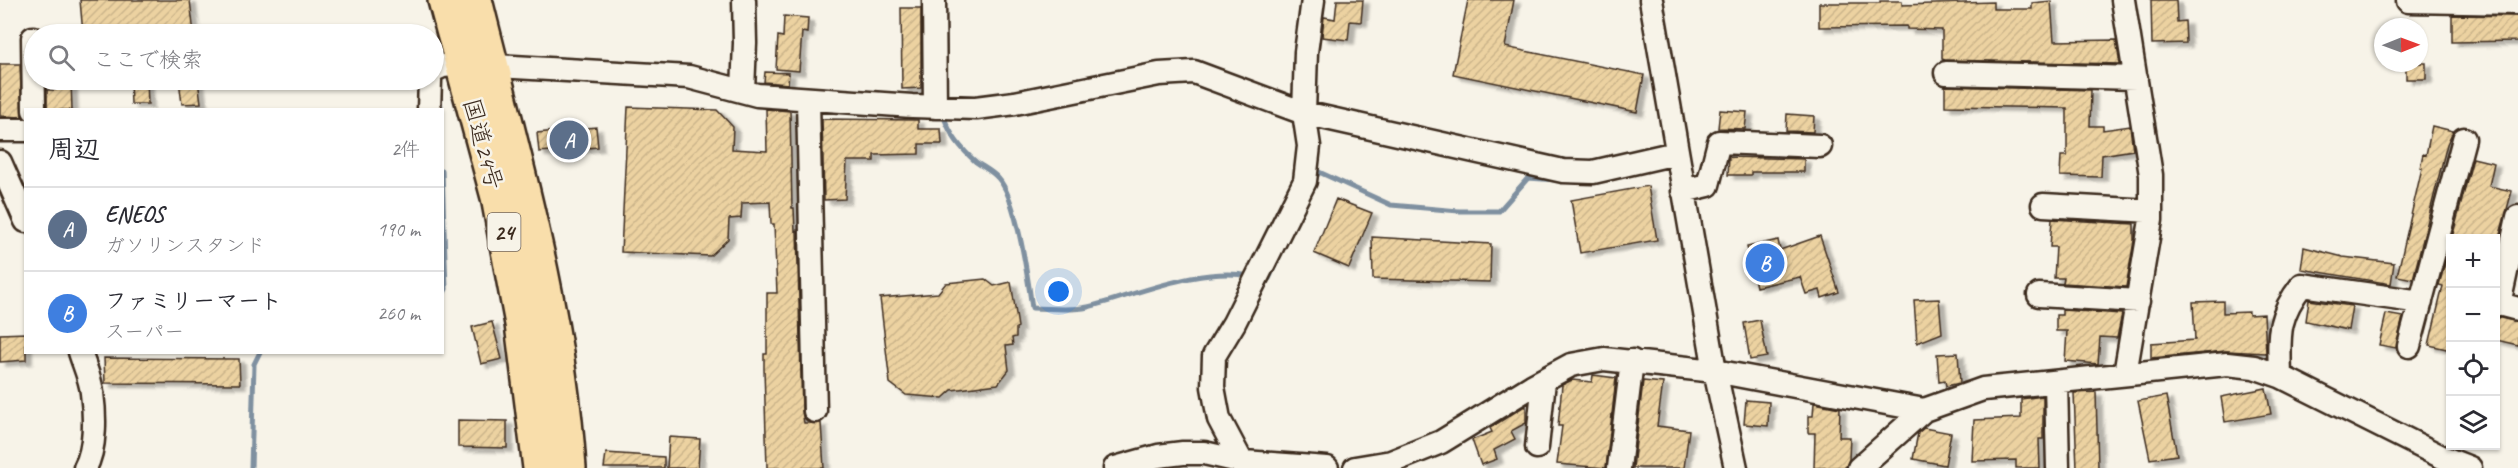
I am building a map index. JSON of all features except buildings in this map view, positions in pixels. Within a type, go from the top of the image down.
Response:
[{"type":"highway","name":"国道24号","points":[[445,0],[498,196],[522,324],[540,468]]},
{"type":"highway","name":"国道24号","points":[[475,0],[462,67],[527,201],[552,329],[569,468]]},
{"type":"street","points":[[743,90],[746,44],[744,0]]},
{"type":"street","points":[[934,0],[935,107]]},
{"type":"street","points":[[1245,465],[1219,419],[1213,387],[1214,356],[1234,323],[1305,181],[1309,146],[1304,113],[1306,52],[1313,0]]},
{"type":"street","points":[[1651,0],[1715,370],[1736,468]]},
{"type":"street","points":[[2123,0],[2151,175],[2151,211],[2125,374]]},
{"type":"street","points":[[2408,1],[2518,3]]},
{"type":"street","points":[[462,67],[689,77],[757,95],[976,108],[1015,103],[1159,74],[1194,72],[1304,113],[1563,171],[1593,172],[1676,153]]},
{"type":"street","points":[[1946,73],[2136,78]]},
{"type":"street","points":[[34,90],[34,108]]},
{"type":"street","points":[[429,108],[430,90]]},
{"type":"street","points":[[808,99],[814,411]]},
{"type":"street","points":[[0,130],[24,130]]},
{"type":"street","points":[[2409,346],[2464,139]]},
{"type":"street","points":[[1683,191],[1708,185],[1719,142],[1820,146]]},
{"type":"street","points":[[0,162],[24,216]]},
{"type":"street","points":[[2043,205],[2151,211]]},
{"type":"street","points":[[2518,217],[2499,304],[2518,309]]},
{"type":"street","points":[[2280,376],[2279,331],[2288,303],[2302,285],[2421,302]]},
{"type":"street","points":[[2039,295],[2138,301]]},
{"type":"street","points":[[81,354],[92,391],[93,432],[86,468]]},
{"type":"street","points":[[1355,468],[1391,462],[1441,442],[1571,365],[1604,359],[1715,370],[1924,410]]},
{"type":"street","points":[[1619,468],[1632,361]]},
{"type":"street","points":[[1859,468],[1924,410],[1983,388],[2227,364],[2254,367],[2280,376],[2442,457],[2470,468]]},
{"type":"street","points":[[1537,447],[1544,381]]},
{"type":"street","points":[[2056,382],[2058,468]]},
{"type":"street","points":[[1115,468],[1158,456],[1183,453],[1204,453],[1245,465],[1328,468]]},
{"type":"waterway","points":[[440,96],[441,108]]},
{"type":"waterway","points":[[944,117],[949,130],[961,147],[976,162],[996,176],[1005,188],[1021,240],[1032,308],[1088,307],[1189,278],[1231,274],[1250,276]]},
{"type":"waterway","points":[[1315,180],[1319,172],[1391,205],[1459,211],[1499,211],[1528,178],[1557,180]]},
{"type":"waterway","points":[[444,230],[446,289],[444,292]]},
{"type":"waterway","points":[[1262,278],[1269,279],[1278,259]]},
{"type":"waterway","points":[[251,468],[254,364],[259,354]]},
{"type":"place","name":"ENEOS","points":[[569,140]]},
{"type":"place","name":"ファミリーマート","points":[[1765,263]]}]
